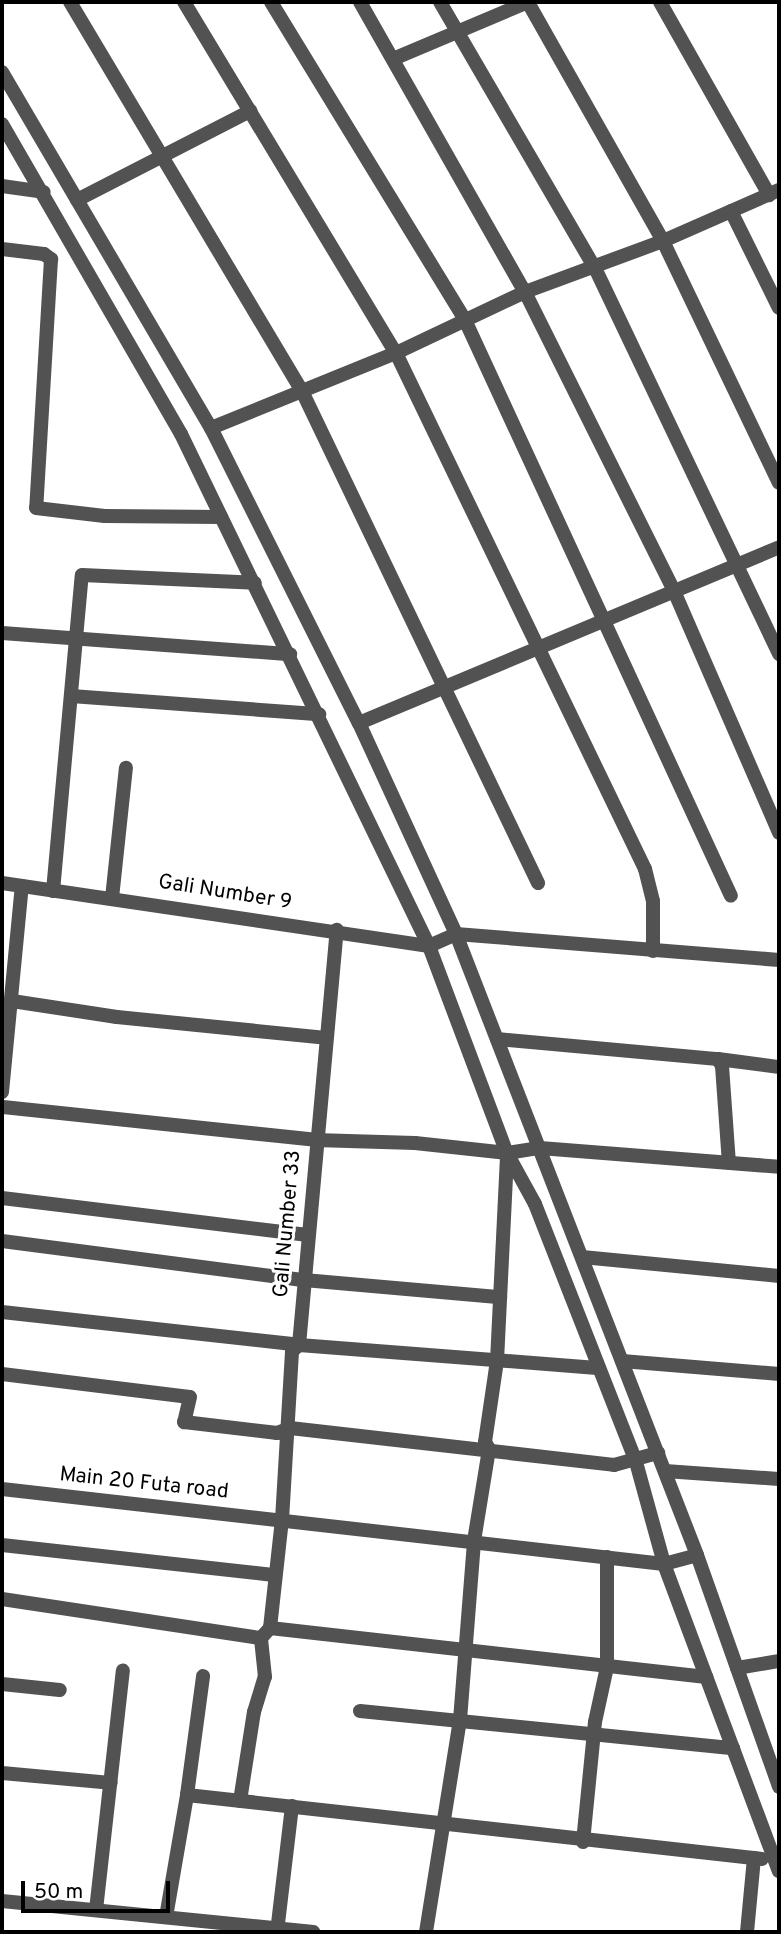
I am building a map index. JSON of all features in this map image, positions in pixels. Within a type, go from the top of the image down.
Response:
[{"type":"street","points":[[71,2],[301,389],[447,686],[538,883]]},
{"type":"street","points":[[184,2],[396,353],[645,869],[653,901],[653,951]]},
{"type":"street","points":[[271,2],[465,320],[606,619],[731,896]]},
{"type":"street","points":[[360,2],[525,292],[674,591],[779,833]]},
{"type":"street","points":[[440,2],[595,268],[739,564],[779,654]]},
{"type":"street","points":[[393,59],[528,2],[663,241],[779,483]]},
{"type":"street","points":[[211,428],[301,389],[396,353],[525,292],[663,241],[774,192],[660,2]]},
{"type":"street","points":[[2,72],[211,428],[359,723],[444,941],[507,1153],[496,1361],[485,1442],[489,1449],[474,1541],[460,1720],[426,1932]]},
{"type":"street","points":[[77,200],[250,111]]},
{"type":"street","points":[[3,128],[44,192],[181,434],[319,713],[497,1039],[540,1148],[582,1298],[597,1368],[646,1458],[665,1471],[779,1479]]},
{"type":"street","points":[[2,186],[44,192]]},
{"type":"street","points":[[731,211],[779,308]]},
{"type":"street","points":[[2,249],[44,254],[51,259],[36,508],[105,516],[221,517]]},
{"type":"street","points":[[359,723],[779,547]]},
{"type":"street","points":[[52,891],[82,575],[255,583]]},
{"type":"street","points":[[2,633],[290,654]]},
{"type":"street","points":[[71,696],[319,713]]},
{"type":"street","points":[[112,898],[126,768]]},
{"type":"street","name":"Gali Number 9","points":[[2,883],[337,930],[444,941],[779,960]]},
{"type":"street","points":[[2,1092],[22,886]]},
{"type":"street","name":"Gali Number 33","points":[[240,1801],[254,1712],[265,1677],[265,1633],[282,1520],[290,1428],[292,1351],[299,1345],[306,1235],[318,1159],[315,1140],[337,930]]},
{"type":"street","points":[[12,1000],[117,1017],[326,1038]]},
{"type":"street","points":[[497,1039],[779,1067]]},
{"type":"street","points":[[718,1059],[722,1066],[729,1163]]},
{"type":"street","points":[[2,1109],[315,1140],[415,1143],[507,1153],[540,1148],[779,1167]]},
{"type":"street","points":[[507,1153],[521,1171],[569,1255],[582,1298],[622,1361],[646,1458],[681,1560],[737,1668],[774,1754],[779,1787]]},
{"type":"street","points":[[2,1198],[306,1235]]},
{"type":"street","points":[[2,1241],[304,1280],[500,1297]]},
{"type":"street","points":[[569,1255],[779,1276]]},
{"type":"street","points":[[2,1312],[299,1345],[597,1368]]},
{"type":"street","points":[[622,1361],[779,1374]]},
{"type":"street","points":[[2,1374],[190,1397],[184,1422],[277,1433],[290,1428],[614,1465],[646,1458]]},
{"type":"street","points":[[665,1471],[706,1676],[778,1864]]},
{"type":"street","name":"Main 20 Futa road","points":[[2,1489],[607,1557],[681,1560]]},
{"type":"street","points":[[2,1545],[273,1575]]},
{"type":"street","points":[[583,1842],[595,1737],[607,1667],[607,1557]]},
{"type":"street","points":[[2,1600],[265,1633],[706,1676]]},
{"type":"street","points":[[737,1668],[779,1661]]},
{"type":"street","points":[[96,1910],[123,1671]]},
{"type":"street","points":[[166,1917],[187,1795],[203,1676]]},
{"type":"street","points":[[2,1684],[60,1690]]},
{"type":"street","points":[[360,1711],[595,1737],[733,1748]]},
{"type":"street","points":[[2,1773],[111,1783]]},
{"type":"street","points":[[187,1795],[583,1842],[754,1858],[778,1864]]},
{"type":"street","points":[[277,1930],[292,1806]]},
{"type":"street","points":[[747,1932],[754,1858]]},
{"type":"street","points":[[2,1901],[313,1932]]}]
